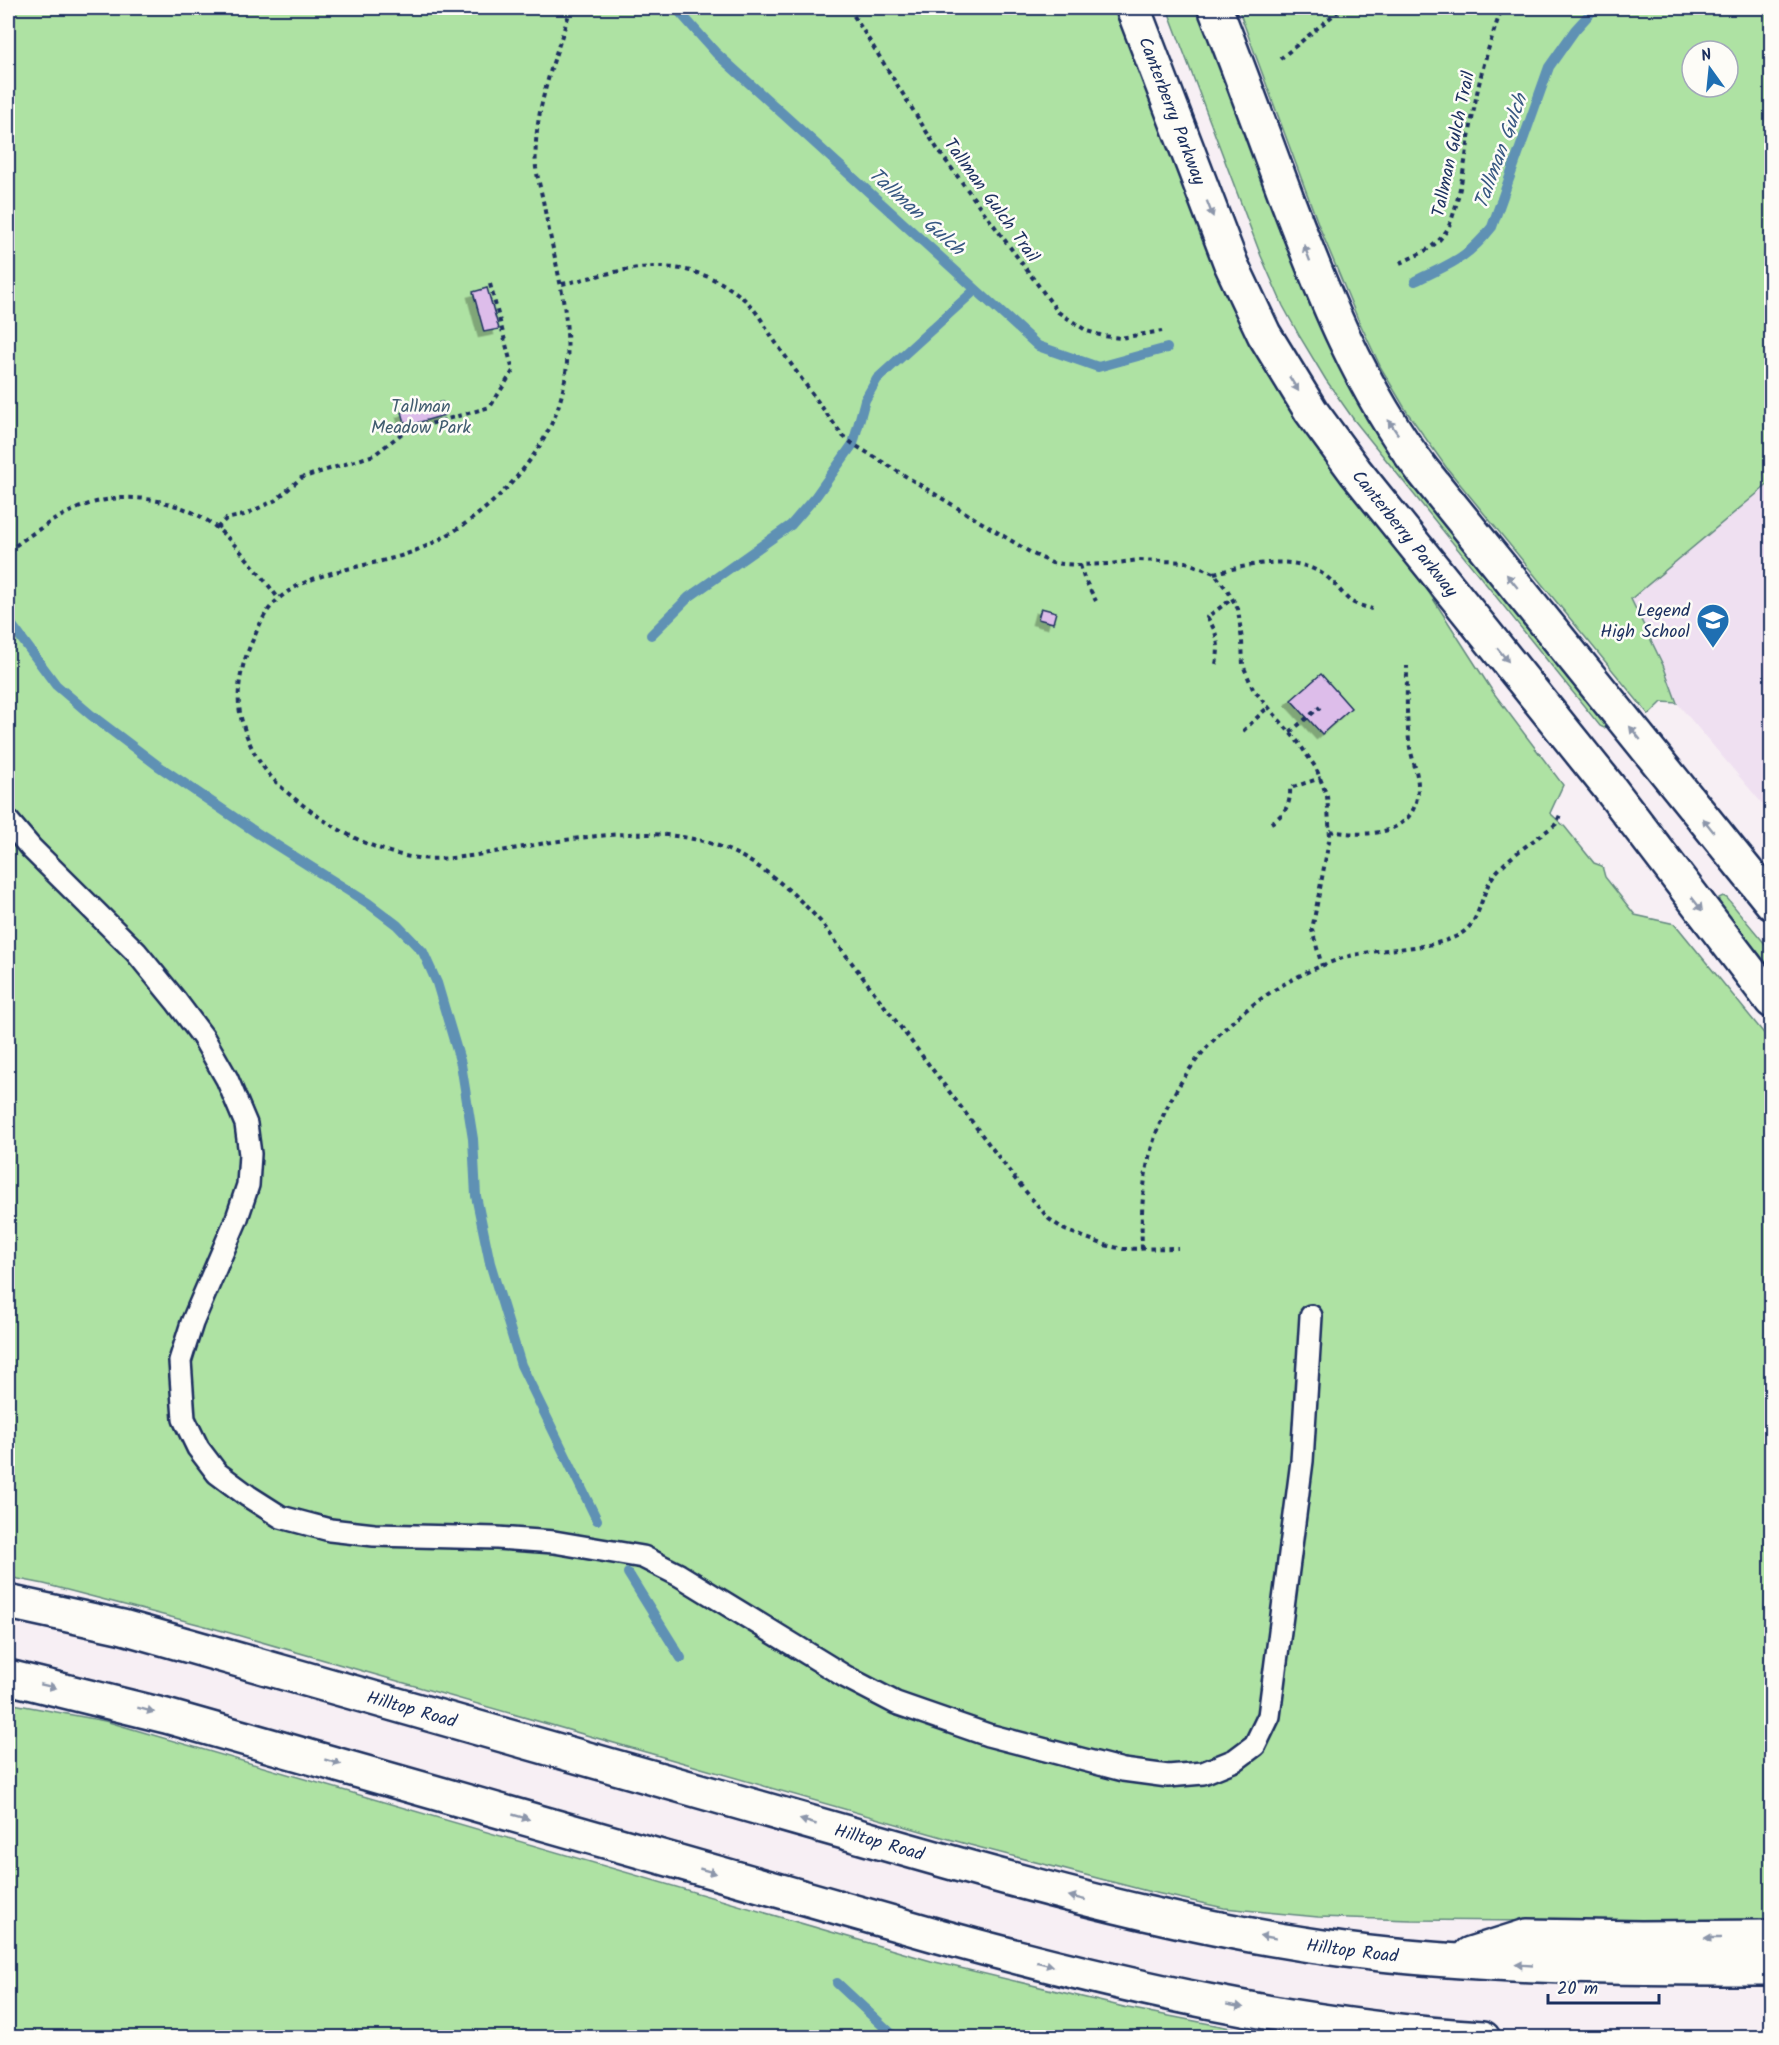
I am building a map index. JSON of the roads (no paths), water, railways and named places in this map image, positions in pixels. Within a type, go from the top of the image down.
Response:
[{"type":"main road","name":"Canterberry Parkway","points":[[1133,8],[1231,264],[1264,334],[1311,411],[1355,471],[1608,786],[1772,1001]]},
{"type":"main road","points":[[1215,8],[1322,291],[1365,383],[1379,406],[1423,471],[1772,903]]},
{"type":"main road","name":"Hilltop Road","points":[[8,1602],[123,1627],[1067,1895],[1159,1917],[1305,1944],[1449,1960],[1606,1968],[1772,1968]]},
{"type":"main road","points":[[8,1677],[89,1695],[928,1933],[1162,1993],[1272,2013],[1372,2027],[1483,2037]]},
{"type":"main road","points":[[1449,1960],[1527,1936],[1772,1937]]},
{"type":"lane","points":[[8,821],[31,848],[136,952],[176,1001],[203,1037],[227,1078],[246,1124],[250,1154],[248,1185],[237,1218],[192,1323],[180,1361],[181,1390],[184,1419],[198,1448],[217,1473],[281,1517],[330,1530],[374,1535],[531,1540],[643,1557],[679,1575],[846,1677],[896,1703],[988,1736],[1123,1770],[1168,1776],[1203,1773],[1235,1760],[1255,1745],[1269,1716],[1302,1461],[1311,1316]]},
{"type":"waterway","name":"Tallman Gulch","points":[[676,8],[716,53],[1038,346],[1098,367],[1167,348]]},
{"type":"waterway","name":"Tallman Gulch","points":[[1415,281],[1466,254],[1492,227],[1549,67],[1575,30],[1595,8]]},
{"type":"waterway","points":[[651,635],[689,597],[791,525],[816,496],[853,444],[865,400],[877,379],[975,290]]},
{"type":"waterway","points":[[8,620],[56,685],[91,715],[157,765],[257,833],[368,903],[397,925],[423,952],[437,983],[461,1064],[473,1139],[476,1196],[490,1263],[521,1365],[597,1520]]},
{"type":"waterway","points":[[628,1573],[681,1658]]},
{"type":"waterway","points":[[837,1983],[896,2038]]},
{"type":"place","name":"Legend High School","points":[[1713,649]]},
{"type":"park label","name":"Tallman Meadow Park","points":[[421,416]]}]
